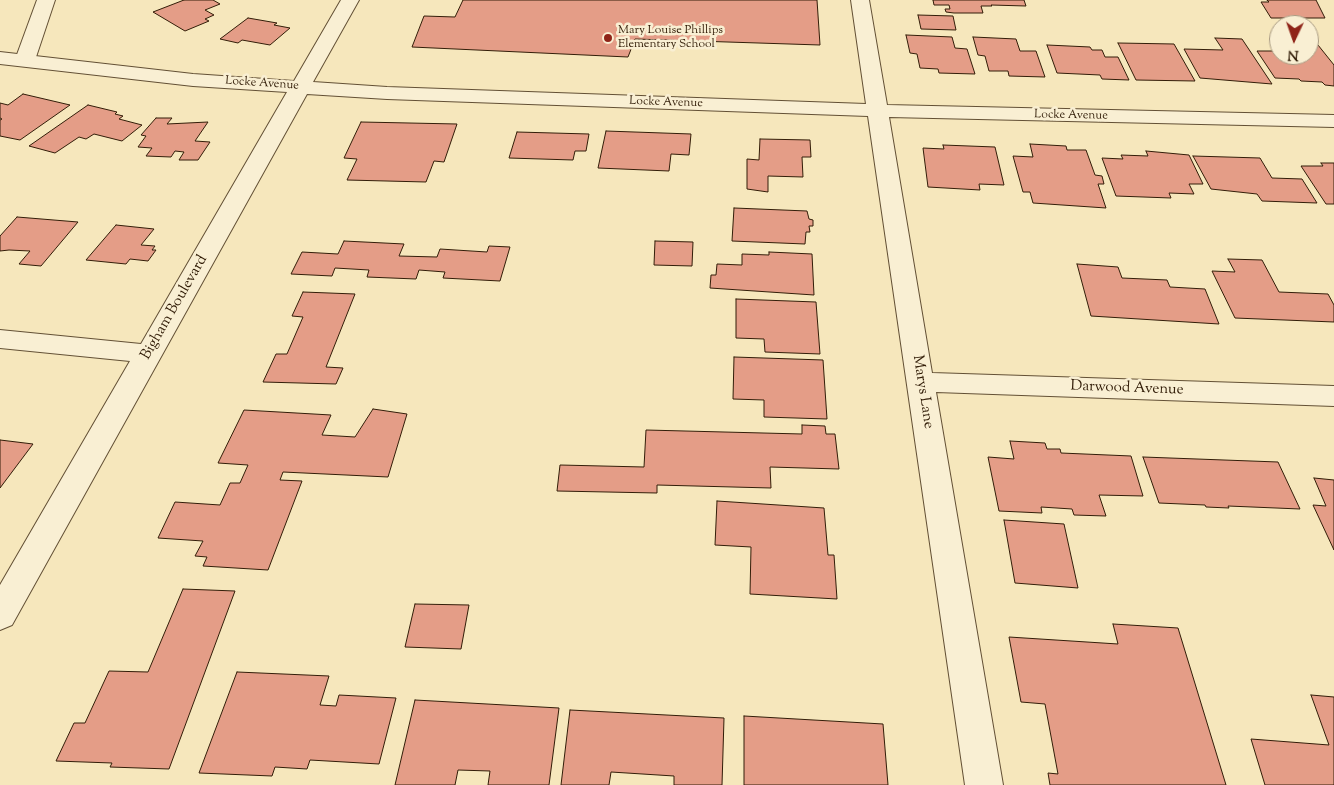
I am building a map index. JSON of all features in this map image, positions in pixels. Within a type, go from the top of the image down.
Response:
[{"type":"street","points":[[25,60],[46,0]]},
{"type":"street","name":"Bigham Boulevard","points":[[0,615],[350,0]]},
{"type":"street","name":"Marys Lane","points":[[860,0],[984,785]]},
{"type":"street","name":"Locke Avenue","points":[[0,58],[193,80],[387,93],[877,110],[1334,122]]},
{"type":"street","points":[[0,339],[149,354]]},
{"type":"street","name":"Darwood Avenue","points":[[920,382],[1334,396]]},
{"type":"building","points":[[184,0],[213,0],[220,4],[205,10],[214,15],[205,19],[209,21],[185,31],[153,12]]},
{"type":"building","points":[[463,0],[817,0],[820,45],[635,39],[628,57],[412,47],[424,16],[455,17]]},
{"type":"building","points":[[933,0],[1024,0],[1026,6],[991,5],[981,6],[983,13],[954,13],[946,12],[945,9],[950,9],[949,5],[934,5]]},
{"type":"building","points":[[1267,0],[1316,0],[1325,18],[1319,18],[1319,15],[1269,15],[1261,2],[1269,2]]},
{"type":"building","points":[[918,15],[953,16],[956,30],[921,29]]},
{"type":"building","points":[[248,18],[277,23],[274,25],[290,28],[270,45],[242,40],[238,43],[220,39]]},
{"type":"building","points":[[906,35],[952,37],[955,48],[967,49],[975,74],[939,73],[938,69],[920,68],[917,54],[910,53]]},
{"type":"building","points":[[973,37],[1016,39],[1020,51],[1036,51],[1045,77],[1009,76],[1008,71],[989,71],[985,56],[978,55]]},
{"type":"building","points":[[1215,38],[1242,39],[1272,84],[1200,78],[1184,49],[1223,50]]},
{"type":"building","points":[[1118,43],[1174,44],[1195,81],[1136,80]]},
{"type":"building","points":[[1047,45],[1090,47],[1092,50],[1102,50],[1105,57],[1118,57],[1129,80],[1102,79],[1100,75],[1057,73]]},
{"type":"building","points":[[1319,46],[1334,65],[1334,86],[1325,85],[1322,82],[1275,78],[1257,51],[1269,51],[1269,65],[1319,65]]},
{"type":"building","points":[[23,94],[70,105],[20,140],[0,136],[0,120],[2,119],[0,118],[0,103],[8,105]]},
{"type":"building","points":[[88,105],[117,112],[115,114],[123,116],[119,119],[142,125],[122,141],[94,134],[86,139],[79,137],[55,153],[29,146]]},
{"type":"building","points":[[156,118],[172,118],[167,124],[208,122],[195,141],[210,142],[198,160],[179,160],[184,152],[175,151],[171,157],[146,156],[152,148],[138,147],[146,136],[141,135]]},
{"type":"building","points":[[361,122],[457,124],[444,162],[434,161],[426,182],[347,180],[357,159],[344,158]]},
{"type":"building","points":[[606,131],[691,134],[689,155],[671,154],[669,171],[598,168]]},
{"type":"building","points":[[517,132],[589,134],[586,151],[575,151],[573,160],[509,158]]},
{"type":"building","points":[[760,139],[810,140],[811,157],[802,157],[803,177],[768,176],[768,192],[747,189],[747,159],[759,160]]},
{"type":"building","points":[[1030,144],[1066,146],[1067,150],[1086,150],[1095,175],[1102,176],[1104,184],[1098,184],[1106,208],[1033,203],[1030,192],[1023,192],[1013,156],[1033,157]]},
{"type":"building","points":[[943,145],[995,147],[1004,185],[979,184],[980,190],[928,187],[923,148],[944,149]]},
{"type":"building","points":[[1146,151],[1189,155],[1203,184],[1189,184],[1194,194],[1169,193],[1171,198],[1116,196],[1102,158],[1123,159],[1121,155],[1148,156]]},
{"type":"building","points":[[1193,156],[1260,158],[1272,178],[1302,179],[1317,203],[1262,201],[1257,194],[1211,189]]},
{"type":"building","points":[[1321,163],[1334,163],[1334,204],[1326,204],[1301,166],[1323,166]]},
{"type":"building","points":[[734,208],[807,211],[809,219],[813,220],[813,226],[809,226],[810,232],[806,232],[805,244],[732,241]]},
{"type":"building","points":[[17,217],[78,222],[41,266],[19,264],[30,251],[0,251],[0,236]]},
{"type":"building","points":[[116,225],[154,229],[141,245],[155,246],[152,250],[156,250],[148,261],[130,259],[126,264],[86,260]]},
{"type":"building","points":[[344,241],[404,244],[399,256],[437,257],[440,249],[487,252],[489,246],[510,247],[500,281],[443,278],[445,272],[419,270],[416,279],[367,277],[369,270],[335,268],[332,276],[291,274],[302,252],[338,254]]},
{"type":"building","points":[[655,241],[693,242],[692,266],[654,265]]},
{"type":"building","points":[[769,252],[812,254],[814,295],[710,288],[711,275],[716,275],[717,264],[742,265],[742,254],[769,255]]},
{"type":"building","points":[[1228,259],[1262,260],[1279,292],[1328,294],[1334,305],[1334,322],[1235,318],[1212,271],[1235,272]]},
{"type":"building","points":[[1077,264],[1118,267],[1122,278],[1167,280],[1170,287],[1205,289],[1219,324],[1091,316]]},
{"type":"building","points":[[303,292],[355,294],[326,367],[343,368],[336,384],[263,382],[276,354],[287,354],[303,317],[292,316]]},
{"type":"building","points":[[736,299],[816,302],[820,354],[765,352],[764,339],[736,338]]},
{"type":"building","points":[[734,357],[823,360],[827,419],[764,417],[764,400],[733,399]]},
{"type":"building","points":[[373,409],[407,414],[388,477],[283,472],[280,480],[302,481],[268,570],[203,566],[207,557],[195,556],[203,541],[158,538],[175,502],[220,505],[230,483],[240,483],[248,465],[218,463],[244,410],[331,415],[322,435],[355,437]]},
{"type":"building","points":[[802,425],[825,426],[826,434],[835,434],[839,469],[770,467],[771,488],[657,485],[657,493],[557,491],[560,465],[644,467],[646,430],[802,434]]},
{"type":"building","points":[[0,440],[33,444],[0,488]]},
{"type":"building","points":[[1010,441],[1045,443],[1047,449],[1060,449],[1061,453],[1131,456],[1143,496],[1099,495],[1106,516],[1074,515],[1072,509],[1041,507],[1042,513],[999,511],[988,457],[1014,459]]},
{"type":"building","points":[[1143,457],[1278,462],[1300,509],[1228,506],[1229,508],[1159,503]]},
{"type":"building","points":[[1314,478],[1334,480],[1334,550],[1313,505],[1326,506]]},
{"type":"building","points":[[717,501],[824,508],[828,555],[834,555],[837,599],[750,594],[751,547],[715,545]]},
{"type":"building","points":[[1004,520],[1064,524],[1078,588],[1015,583]]},
{"type":"building","points":[[183,589],[235,591],[169,769],[110,767],[112,763],[56,761],[74,723],[85,723],[109,671],[148,672]]},
{"type":"building","points":[[415,604],[469,605],[461,649],[405,647]]},
{"type":"building","points":[[1113,624],[1178,628],[1226,785],[1050,785],[1048,773],[1058,774],[1045,704],[1021,702],[1009,637],[1118,644]]},
{"type":"building","points":[[237,672],[329,676],[320,705],[336,706],[339,695],[396,698],[379,764],[310,760],[307,769],[275,767],[272,776],[199,773]]},
{"type":"building","points":[[1311,695],[1334,697],[1334,785],[1265,785],[1251,739],[1329,745]]},
{"type":"building","points":[[415,700],[559,708],[549,785],[488,785],[490,771],[458,770],[455,785],[395,785]]},
{"type":"building","points":[[570,710],[724,718],[722,785],[674,785],[674,776],[611,772],[609,785],[561,785]]},
{"type":"building","points":[[744,716],[883,724],[888,785],[744,785]]},
{"type":"place","name":"Mary Louise Phillips Elementary School","points":[[608,38]]}]
